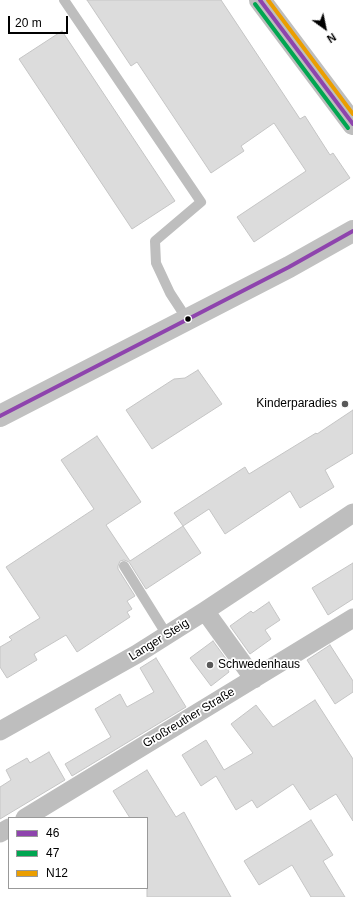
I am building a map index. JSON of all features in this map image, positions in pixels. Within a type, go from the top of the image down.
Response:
[{"type":"main road","points":[[0,416],[283,270],[353,231]]},
{"type":"street","points":[[260,0],[353,124]]},
{"type":"street","name":"Langer Steig","points":[[0,731],[138,654],[353,512]]},
{"type":"street","points":[[204,611],[254,679]]},
{"type":"street","name":"Großreuther Straße","points":[[27,817],[353,618]]},
{"type":"lane","points":[[64,0],[201,202],[155,241],[156,263],[170,293],[187,319]]},
{"type":"lane","points":[[124,566],[167,635]]},
{"type":"building","points":[[87,0],[221,0],[300,119],[305,116],[330,155],[333,153],[350,178],[254,242],[237,217],[306,171],[274,123],[241,146],[244,151],[211,173],[137,62],[131,66]]},
{"type":"building","points":[[62,31],[175,201],[132,229],[19,59]]},
{"type":"building","points":[[198,370],[222,404],[152,449],[126,410],[174,379],[185,378]]},
{"type":"building","points":[[353,410],[353,453],[325,470],[334,487],[300,508],[290,491],[225,534],[209,509],[183,526],[174,513],[245,467],[249,474],[316,433],[317,434]]},
{"type":"building","points":[[97,436],[141,502],[106,525],[130,561],[183,526],[201,553],[146,589],[129,562],[124,560],[120,561],[118,569],[135,596],[127,601],[132,609],[127,612],[130,617],[77,652],[66,635],[34,654],[37,660],[7,678],[0,667],[0,647],[12,640],[9,637],[40,618],[6,567],[94,509],[61,460]]},
{"type":"building","points":[[353,563],[353,599],[328,615],[312,588]]},
{"type":"building","points":[[269,602],[280,620],[265,630],[271,639],[250,654],[230,626],[251,611],[253,613]]},
{"type":"building","name":"Schwedenhaus","points":[[213,641],[232,667],[228,670],[229,672],[211,686],[190,658]]},
{"type":"building","points":[[330,645],[353,681],[353,692],[335,704],[307,660]]},
{"type":"building","points":[[156,658],[186,707],[72,776],[65,764],[111,737],[95,709],[120,694],[127,707],[154,692],[140,668]]},
{"type":"building","points":[[315,700],[353,759],[353,821],[336,794],[310,810],[293,784],[257,808],[252,800],[236,810],[216,776],[201,786],[182,755],[206,740],[224,770],[253,753],[231,724],[256,705],[273,727]]},
{"type":"building","points":[[49,752],[65,780],[0,819],[0,787],[11,780],[6,770],[27,758],[30,763]]},
{"type":"building","points":[[147,770],[176,817],[184,812],[231,897],[147,897],[148,817],[129,817],[113,791]]},
{"type":"building","points":[[311,820],[333,855],[323,861],[345,897],[311,897],[292,865],[259,885],[244,861]]},
{"type":"transit line","name":"46","points":[[260,0],[353,124]]},
{"type":"transit line","name":"N12","points":[[268,0],[353,114]]},
{"type":"transit line","name":"47","points":[[255,4],[348,128]]},
{"type":"transit line","name":"46","points":[[0,416],[289,267],[353,231]]},
{"type":"place","name":"Kinderparadies","points":[[345,404]]},
{"type":"place","name":"Schwedenhaus","points":[[210,665]]}]
